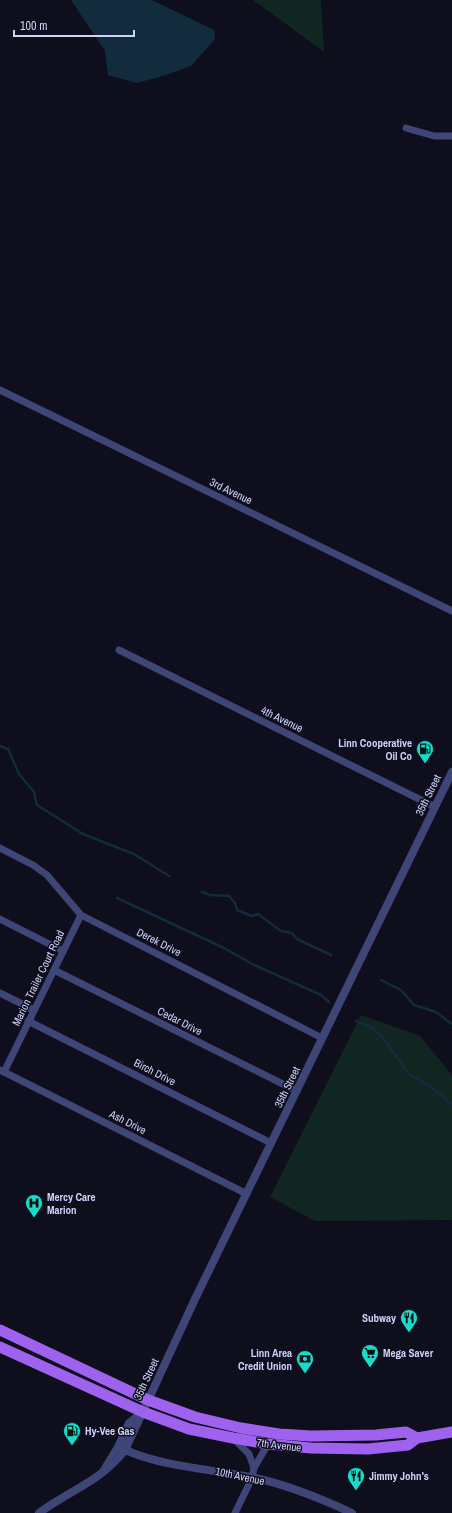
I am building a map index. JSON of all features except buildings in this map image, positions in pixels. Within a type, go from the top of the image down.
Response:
[{"type":"main road","points":[[0,1330],[148,1400]]},
{"type":"main road","points":[[0,1347],[143,1412]]},
{"type":"main road","name":"7th Avenue","points":[[148,1400],[195,1417],[241,1428],[279,1434],[319,1436],[406,1432],[417,1438]]},
{"type":"main road","name":"7th Avenue","points":[[143,1412],[189,1428],[233,1438],[268,1444],[337,1450],[408,1445],[417,1438],[452,1432]]},
{"type":"street","points":[[406,128],[434,136],[452,136]]},
{"type":"street","name":"3rd Avenue","points":[[0,390],[452,610]]},
{"type":"street","name":"4th Avenue","points":[[119,650],[435,807]]},
{"type":"street","name":"35th Street","points":[[39,1513],[100,1476],[114,1465],[125,1450],[271,1143],[452,772]]},
{"type":"street","name":"Derek Drive","points":[[0,848],[33,865],[47,875],[81,915],[322,1038]]},
{"type":"street","name":"Marion Trailer Court Road","points":[[2,1071],[81,915]]},
{"type":"street","points":[[0,919],[63,951]]},
{"type":"street","name":"Cedar Drive","points":[[54,970],[297,1091]]},
{"type":"street","points":[[0,993],[34,1010]]},
{"type":"street","name":"Birch Drive","points":[[28,1022],[271,1143]]},
{"type":"street","name":"Ash Drive","points":[[2,1071],[247,1194]]},
{"type":"street","name":"35th Street","points":[[100,1476],[118,1447],[129,1423],[143,1412]]},
{"type":"street","points":[[233,1438],[250,1454],[254,1468]]},
{"type":"street","points":[[235,1513],[252,1478],[254,1468],[268,1444]]},
{"type":"street","name":"10th Avenue","points":[[125,1450],[144,1458],[252,1478],[310,1496],[352,1513]]},
{"type":"green space","points":[[253,0],[321,0],[324,52]]},
{"type":"green space","points":[[361,1015],[420,1036],[452,1075],[452,1220],[315,1221],[270,1197]]},
{"type":"water","points":[[71,0],[152,0],[214,30],[215,39],[191,66],[137,83],[108,75],[105,51]]},
{"type":"waterway","points":[[0,746],[8,749],[19,774],[34,792],[37,805],[83,834],[134,854],[169,876]]},
{"type":"waterway","points":[[202,892],[210,895],[229,896],[235,903],[237,910],[252,916],[258,914],[281,931],[292,933],[297,939],[331,955]]},
{"type":"waterway","points":[[117,898],[224,948],[254,965],[321,995],[329,1002]]},
{"type":"waterway","points":[[381,980],[401,990],[414,1005],[436,1012],[452,1024]]},
{"type":"waterway","points":[[356,1021],[372,1027],[383,1038],[409,1074],[428,1085],[452,1104]]},
{"type":"place","name":"Linn Cooperative Oil Co","points":[[425,764]]},
{"type":"place","name":"Mercy Care Marion","points":[[34,1218]]},
{"type":"place","name":"Subway","points":[[409,1333]]},
{"type":"place","name":"Mega Saver","points":[[370,1368]]},
{"type":"place","name":"Linn Area Credit Union","points":[[305,1374]]},
{"type":"place","name":"Hy-Vee Gas","points":[[72,1446]]},
{"type":"place","name":"Jimmy John's","points":[[356,1491]]}]
